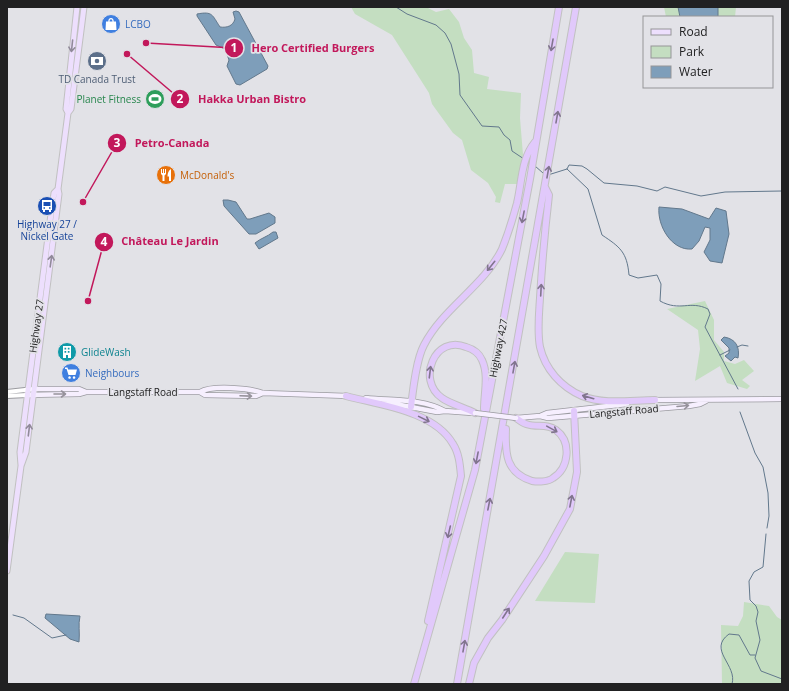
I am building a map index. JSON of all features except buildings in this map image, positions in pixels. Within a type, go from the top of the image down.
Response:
[{"type":"highway","name":"Highway 427","points":[[414,684],[466,505],[485,420],[530,179],[531,154],[536,141],[559,7]]},
{"type":"highway","name":"Highway 427","points":[[457,684],[576,7]]},
{"type":"highway","points":[[411,405],[423,347],[438,323],[494,262],[507,235],[522,177],[531,154]]},
{"type":"highway","points":[[545,188],[549,195],[543,258],[539,327],[540,347],[547,364],[554,375],[567,388],[583,396],[601,401],[655,400]]},
{"type":"highway","points":[[475,413],[442,398],[433,390],[429,379],[430,367],[435,356],[443,348],[452,345],[462,345],[474,349],[482,358],[486,370],[484,396],[485,420]]},
{"type":"highway","points":[[346,396],[397,409],[426,419],[453,443],[460,464],[461,476],[453,515],[414,684]]},
{"type":"highway","points":[[507,406],[505,442],[507,457],[514,472],[523,478],[538,482],[553,479],[566,460],[566,447],[563,438],[556,430],[544,425],[526,424],[516,418]]},
{"type":"highway","points":[[469,684],[474,663],[488,638],[502,620],[544,556],[570,509],[577,472],[574,413]]},
{"type":"main road","name":"Highway 27","points":[[68,113],[66,109],[77,7]]},
{"type":"main road","name":"Highway 27","points":[[21,466],[26,452],[60,194],[58,189],[68,113],[71,109],[84,7]]},
{"type":"main road","name":"Highway 27","points":[[7,571],[21,466],[20,452],[27,392],[54,193],[58,189]]},
{"type":"main road","name":"Langstaff Road","points":[[27,392],[34,391],[79,394],[86,392],[200,392],[205,389],[254,390],[263,393],[346,396],[383,400],[390,399],[411,405],[438,407],[445,411],[516,418],[540,416],[548,418],[655,400],[782,399]]},
{"type":"main road","name":"Langstaff Road","points":[[574,413],[700,404],[707,400]]},
{"type":"street","name":"Langstaff Road","points":[[7,392],[27,392]]},
{"type":"street","name":"Langstaff Road","points":[[7,396],[27,392]]},
{"type":"green space","points":[[351,7],[426,7],[436,12],[449,9],[459,22],[464,38],[472,50],[474,73],[489,77],[487,89],[521,93],[520,118],[523,155],[517,184],[505,184],[500,203],[495,202],[496,197],[488,183],[471,170],[462,140],[453,133],[432,104],[429,93],[392,35],[355,14]]},
{"type":"green space","points":[[664,7],[736,7],[735,16],[666,16]]},
{"type":"green space","points":[[705,301],[714,320],[714,340],[724,352],[724,361],[735,364],[744,360],[754,371],[742,380],[750,386],[747,389],[727,383],[720,366],[695,381],[700,349],[698,330],[667,309]]},
{"type":"green space","points":[[565,552],[599,554],[595,603],[535,601]]},
{"type":"green space","points":[[744,602],[769,606],[777,617],[782,620],[782,684],[722,684],[721,625],[738,626],[743,616]]},
{"type":"water","points":[[678,7],[718,7],[718,16],[680,16]]},
{"type":"water","points":[[233,12],[239,12],[268,66],[267,69],[240,85],[236,84],[227,66],[229,60],[225,49],[216,45],[197,16],[197,14],[206,13],[212,15],[220,27],[225,27],[233,23],[235,19]]},
{"type":"water","points":[[223,200],[236,202],[247,219],[269,213],[275,217],[275,223],[256,234],[249,234],[224,206]]},
{"type":"water","points":[[659,207],[682,209],[709,219],[716,208],[726,211],[729,234],[722,263],[710,261],[704,252],[710,240],[710,228],[705,227],[699,241],[692,249],[685,249],[672,242],[667,236],[660,222]]},
{"type":"water","points":[[273,232],[276,232],[278,238],[259,249],[255,243]]},
{"type":"water","points":[[724,337],[732,340],[738,347],[738,358],[735,357],[731,361],[725,356],[729,353],[729,348],[721,340]]},
{"type":"water","points":[[46,614],[80,616],[79,642],[70,639],[45,618]]},
{"type":"waterway","points":[[396,7],[407,14],[436,25],[445,33],[451,44],[459,74],[460,95],[482,126],[499,127],[504,135],[510,140],[512,151],[524,159]]},
{"type":"waterway","points":[[548,175],[567,169],[569,165],[582,166],[604,183],[637,186],[657,191],[665,187],[701,196],[725,192],[782,191]]},
{"type":"waterway","points":[[535,166],[543,173]]},
{"type":"waterway","points":[[567,169],[588,189],[602,235],[614,243],[622,251],[628,267],[629,275],[638,278],[657,275],[661,284],[660,301],[673,306],[696,306],[708,309],[710,314],[705,327],[738,389]]},
{"type":"waterway","points":[[737,347],[742,345],[748,346]]},
{"type":"waterway","points":[[720,355],[730,350]]},
{"type":"waterway","points":[[740,412],[755,453],[763,467],[768,493],[769,516],[767,528]]},
{"type":"waterway","points":[[766,534],[763,567],[754,572],[749,581],[750,600],[756,606],[758,612],[756,621],[760,640],[755,658],[761,671],[782,679]]},
{"type":"waterway","points":[[13,615],[24,618],[52,638],[66,635]]},
{"type":"waterway","points":[[732,684],[733,677],[731,670],[722,652],[721,646],[723,640],[729,634],[739,635],[750,655],[755,655]]},
{"type":"place","name":"LCBO","points":[[111,24]]},
{"type":"place","name":"Hero Certified Burgers","points":[[146,43]]},
{"type":"place","name":"Hakka Urban Bistro","points":[[127,54]]},
{"type":"place","name":"TD Canada Trust","points":[[97,61]]},
{"type":"place","name":"Planet Fitness","points":[[155,99]]},
{"type":"place","name":"McDonald's","points":[[166,175]]},
{"type":"place","name":"Petro-Canada","points":[[83,202]]},
{"type":"place","name":"Highway 27 / Nickel Gate","points":[[47,206]]},
{"type":"place","name":"Château Le Jardin","points":[[88,301]]},
{"type":"place","name":"GlideWash","points":[[67,352]]},
{"type":"place","name":"Neighbours","points":[[71,373]]}]
